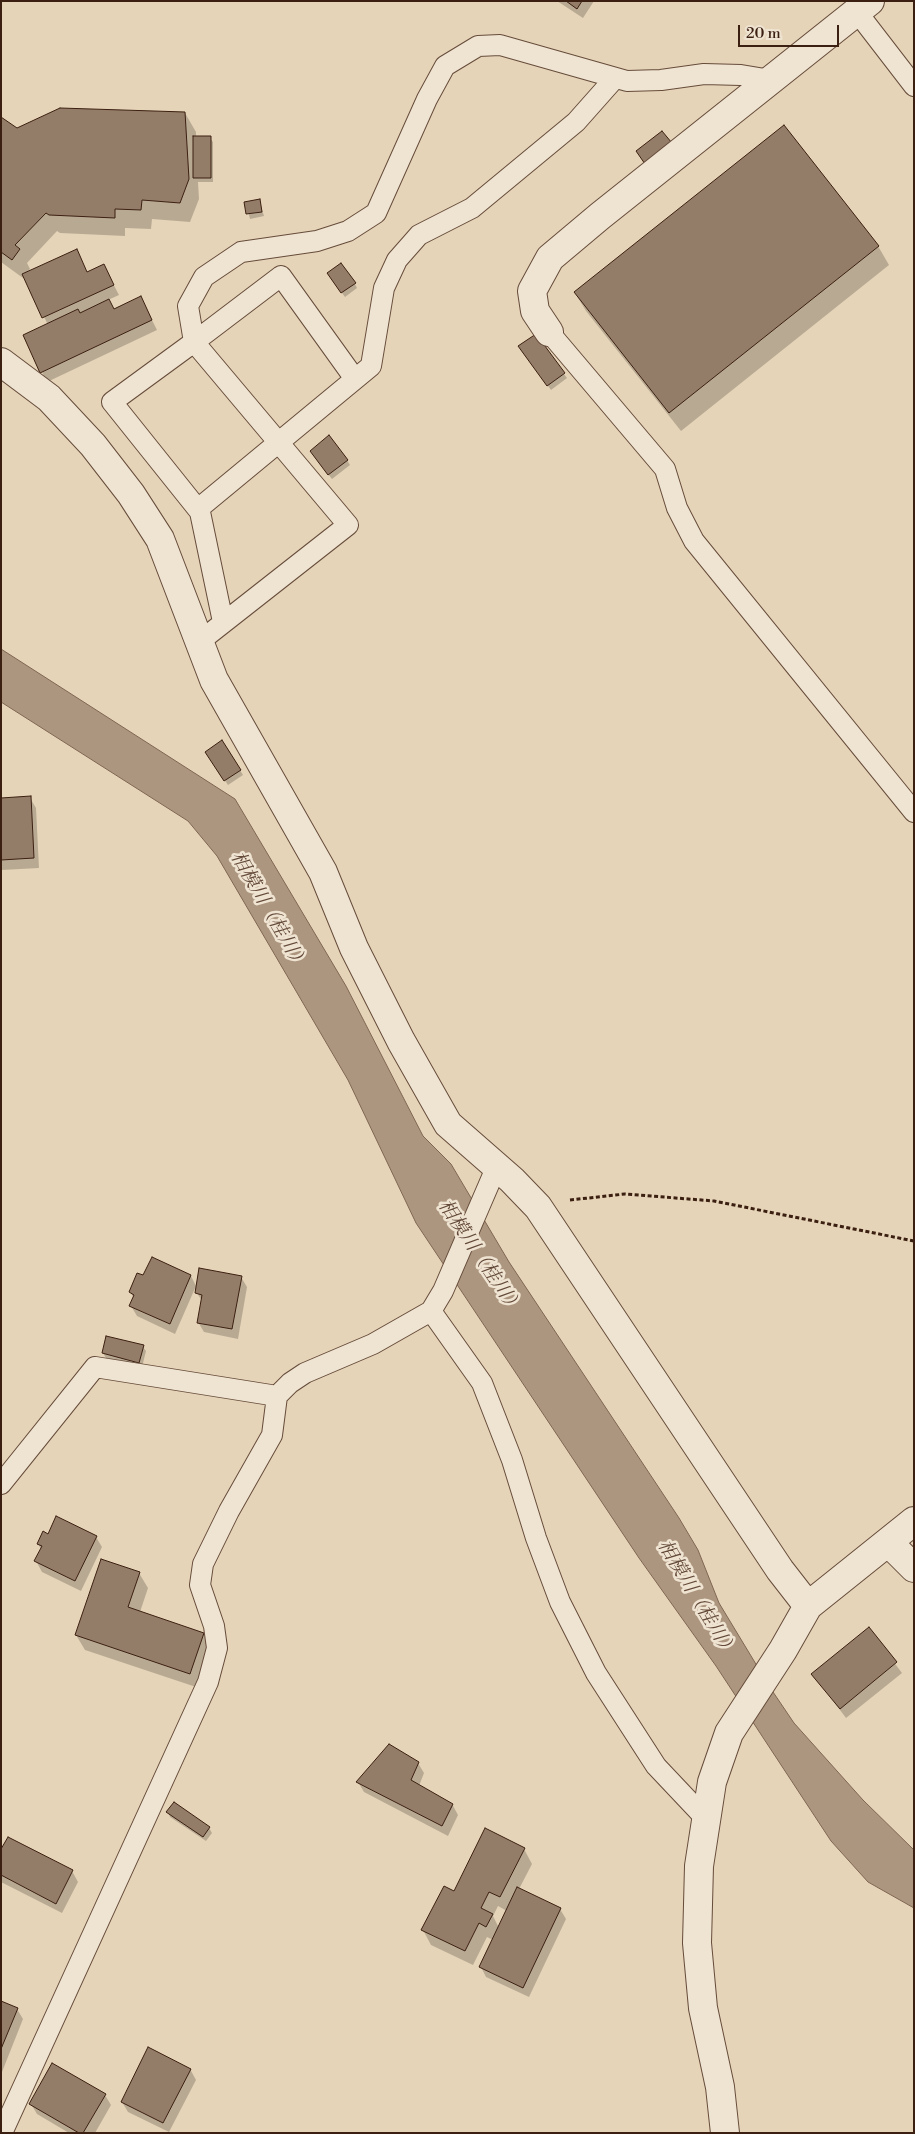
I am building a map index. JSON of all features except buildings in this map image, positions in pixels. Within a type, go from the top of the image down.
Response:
[{"type":"street","points":[[549,332],[535,311],[532,291],[550,258],[864,6]]},
{"type":"street","points":[[1,362],[48,398],[93,445],[131,494],[160,538],[214,680],[323,872],[354,948],[401,1041],[448,1124],[491,1179],[512,1180],[538,1208],[780,1570],[808,1606]]},
{"type":"street","points":[[725,2133],[720,2087],[703,2008],[697,1943],[700,1866],[712,1782],[729,1733],[783,1650],[808,1606],[914,1522]]},
{"type":"street","points":[[888,1542],[914,1568]]},
{"type":"lane","points":[[864,6],[914,86]]},
{"type":"lane","points":[[199,642],[348,525],[194,342],[188,306],[204,277],[241,252],[317,240],[348,231],[376,214],[427,99],[446,66],[478,46],[500,45],[626,81],[661,80],[704,74],[742,75],[771,80]]},
{"type":"lane","points":[[198,509],[371,366],[384,288],[397,260],[418,234],[472,208],[576,122],[615,78]]},
{"type":"lane","points":[[224,622],[200,512],[112,402],[281,276],[355,380]]},
{"type":"lane","points":[[549,332],[665,469],[677,508],[694,541],[914,812]]},
{"type":"lane","points":[[2,2133],[208,1682],[217,1648],[214,1626],[200,1585],[203,1564],[229,1511],[272,1435],[277,1396],[290,1383],[305,1373],[373,1344],[432,1311],[443,1291],[491,1179]]},
{"type":"lane","points":[[432,1311],[482,1383],[512,1460],[536,1538],[560,1602],[596,1673],[656,1766],[707,1820]]},
{"type":"lane","points":[[1,1484],[95,1367],[277,1396]]},
{"type":"path","points":[[538,1208],[572,1200],[625,1194],[714,1201],[914,1241]]},
{"type":"water","name":"相模川（桂川）","points":[[1,649],[235,799],[346,986],[423,1136],[451,1164],[509,1262],[679,1518],[698,1550],[719,1603],[771,1689],[794,1723],[863,1800],[914,1850],[914,1908],[868,1882],[831,1841],[716,1666],[639,1558],[416,1223],[348,1080],[217,856],[188,821],[1,702]]}]
